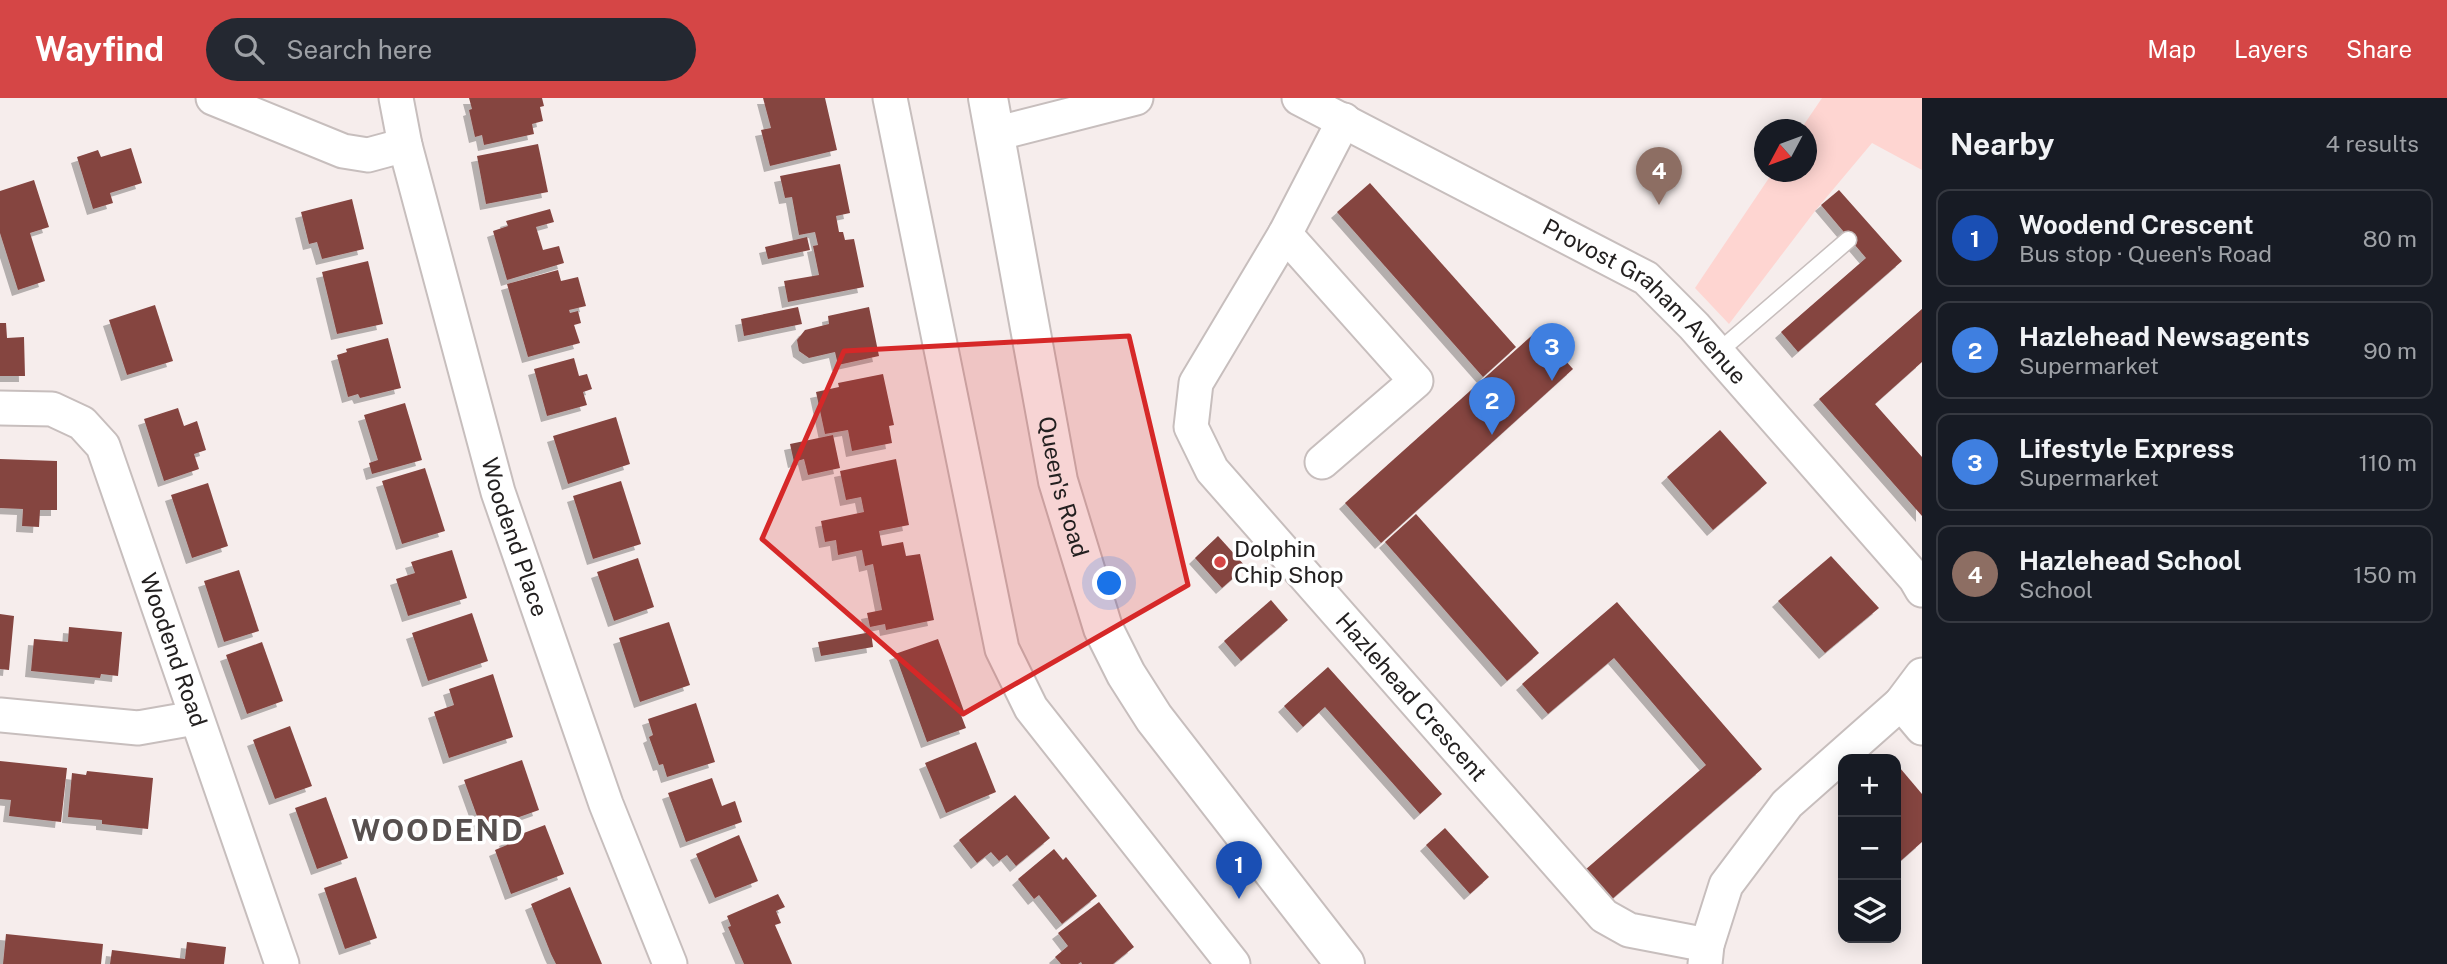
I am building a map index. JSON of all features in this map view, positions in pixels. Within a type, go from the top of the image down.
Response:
[{"type":"main road","name":"Queen's Road","points":[[992,116],[1058,481],[1103,628],[1126,674],[1154,718],[1345,964]]},
{"type":"street","points":[[213,98],[343,151],[368,155],[405,145]]},
{"type":"street","name":"Woodend Place","points":[[396,98],[405,145],[498,492],[606,804],[670,964]]},
{"type":"street","points":[[890,98],[1003,649],[1031,708],[1233,964]]},
{"type":"street","points":[[992,116],[1136,98]]},
{"type":"street","name":"Provost Graham Avenue","points":[[1299,98],[1646,278],[1717,354],[1915,578],[1922,590]]},
{"type":"street","name":"Hazlehead Crescent","points":[[1344,120],[1285,234],[1196,383],[1191,427],[1212,470],[1604,916],[1629,930],[1706,955]]},
{"type":"street","points":[[1285,234],[1416,381],[1322,462]]},
{"type":"street","name":"Woodend Road","points":[[0,408],[52,409],[82,423],[103,446],[282,964]]},
{"type":"street","points":[[1706,955],[1726,885],[1787,804],[1911,715],[1922,675]]},
{"type":"street","points":[[0,715],[138,728],[195,718]]},
{"type":"lane","points":[[1717,354],[1848,240]]},
{"type":"highlighted area","points":[[1129,336],[1188,585],[963,714],[762,539],[844,351]]},
{"type":"shaded area","points":[[1822,98],[1922,98],[1922,170],[1872,143],[1815,211],[1729,324],[1695,288],[1766,182],[1817,182],[1817,119],[1808,119]]},
{"type":"building","points":[[469,98],[542,98],[544,106],[540,107],[543,121],[532,124],[534,134],[484,145],[482,135],[475,137]]},
{"type":"building","points":[[763,98],[825,98],[837,150],[770,166],[761,130],[771,128]]},
{"type":"building","points":[[538,144],[548,192],[486,204],[477,156]]},
{"type":"building","points":[[131,148],[142,183],[110,193],[113,203],[93,209],[77,157],[98,150],[101,157]]},
{"type":"building","points":[[840,164],[850,213],[836,216],[839,232],[843,232],[845,240],[854,239],[864,287],[788,302],[784,281],[819,275],[813,246],[818,245],[815,232],[799,235],[792,197],[785,198],[780,176]]},
{"type":"building","points":[[34,180],[49,227],[30,233],[45,281],[18,290],[0,233],[0,191]]},
{"type":"building","points":[[1370,183],[1516,347],[1483,377],[1337,212]]},
{"type":"building","points":[[1839,190],[1902,261],[1798,352],[1781,332],[1866,258],[1821,205]]},
{"type":"building","points":[[352,199],[364,249],[322,259],[317,242],[309,244],[301,212]]},
{"type":"building","points":[[550,209],[554,222],[536,227],[543,250],[559,246],[564,263],[507,280],[493,231],[508,226],[506,221]]},
{"type":"building","points":[[807,237],[810,250],[768,259],[765,247]]},
{"type":"building","points":[[368,261],[383,324],[337,334],[322,272]]},
{"type":"building","points":[[558,270],[561,281],[578,277],[586,306],[569,310],[570,313],[578,311],[581,323],[574,325],[580,343],[528,357],[507,284]]},
{"type":"building","points":[[155,305],[173,361],[127,375],[109,320]]},
{"type":"building","points":[[798,307],[802,324],[744,336],[741,319]]},
{"type":"building","points":[[869,307],[879,356],[838,365],[835,352],[809,358],[799,351],[797,340],[805,330],[829,324],[828,316]]},
{"type":"building","points":[[1922,309],[1922,362],[1875,404],[1922,457],[1922,516],[1819,399]]},
{"type":"building","points":[[0,323],[6,323],[7,338],[24,337],[25,376],[0,376]]},
{"type":"building","points":[[1538,330],[1573,369],[1381,543],[1345,503]]},
{"type":"building","points":[[388,338],[401,388],[360,398],[358,394],[348,397],[337,355],[347,352],[346,349]]},
{"type":"building","points":[[574,358],[579,376],[587,374],[592,389],[583,392],[587,405],[547,416],[534,369]]},
{"type":"building","points":[[883,374],[894,425],[889,426],[892,443],[852,451],[848,430],[825,434],[816,392],[839,387],[838,383]]},
{"type":"building","points":[[405,403],[422,460],[372,474],[369,463],[378,460],[364,415]]},
{"type":"building","points":[[178,408],[184,426],[197,421],[206,450],[194,454],[199,469],[164,481],[144,419]]},
{"type":"building","points":[[616,417],[630,464],[568,484],[553,436]]},
{"type":"building","points":[[1720,430],[1767,483],[1713,530],[1667,477]]},
{"type":"building","points":[[833,435],[840,468],[808,475],[804,459],[794,462],[790,444]]},
{"type":"building","points":[[0,459],[57,461],[57,510],[40,510],[39,527],[22,526],[23,509],[0,508]]},
{"type":"building","points":[[896,459],[909,525],[879,531],[882,546],[903,542],[906,556],[920,554],[934,620],[886,630],[885,624],[870,627],[867,613],[882,610],[873,564],[865,566],[862,550],[838,555],[836,540],[825,542],[821,521],[864,512],[861,497],[846,500],[840,471]]},
{"type":"building","points":[[425,468],[445,531],[402,544],[382,481]]},
{"type":"building","points":[[621,481],[641,544],[593,559],[573,496]]},
{"type":"building","points":[[208,483],[228,546],[192,558],[171,495]]},
{"type":"building","points":[[1416,514],[1539,653],[1507,681],[1385,542]]},
{"type":"building","name":"Dolphin Chip Shop","points":[[1218,536],[1246,567],[1222,588],[1195,558]]},
{"type":"building","points":[[452,550],[467,598],[408,616],[396,579],[415,573],[411,562]]},
{"type":"building","points":[[1831,556],[1879,608],[1825,653],[1778,601]]},
{"type":"building","points":[[638,558],[654,607],[614,621],[597,572]]},
{"type":"building","points":[[239,570],[259,631],[224,642],[204,581]]},
{"type":"building","points":[[1271,600],[1288,620],[1241,661],[1224,641]]},
{"type":"building","points":[[1617,602],[1762,769],[1611,900],[1585,870],[1706,765],[1614,658],[1548,714],[1522,684]]},
{"type":"building","points":[[472,613],[488,661],[428,681],[412,633]]},
{"type":"building","points":[[0,614],[14,616],[9,670],[0,669]]},
{"type":"building","points":[[669,622],[690,685],[640,702],[619,638]]},
{"type":"building","points":[[69,627],[122,632],[118,676],[101,674],[100,678],[31,671],[34,639],[68,642]]},
{"type":"building","points":[[871,632],[873,647],[821,656],[818,642]]},
{"type":"building","points":[[938,639],[965,714],[961,715],[966,728],[927,742],[895,654]]},
{"type":"building","points":[[262,642],[283,701],[247,714],[226,655]]},
{"type":"building","points":[[1328,667],[1442,794],[1420,814],[1325,707],[1303,727],[1284,706]]},
{"type":"building","points":[[493,674],[513,737],[449,758],[434,712],[454,705],[449,689]]},
{"type":"building","points":[[696,703],[715,762],[667,777],[663,764],[659,765],[649,737],[653,735],[648,719]]},
{"type":"building","points":[[290,726],[312,786],[275,799],[253,740]]},
{"type":"building","points":[[976,742],[996,792],[946,813],[925,763]]},
{"type":"building","points":[[522,760],[539,810],[482,830],[464,780]]},
{"type":"building","points":[[0,761],[67,768],[61,822],[9,816],[11,800],[0,799]]},
{"type":"building","points":[[1901,769],[1922,794],[1922,842],[1901,861]]},
{"type":"building","points":[[87,771],[153,778],[148,829],[68,817],[72,773],[86,775]]},
{"type":"building","points":[[712,778],[722,806],[735,801],[742,822],[686,842],[668,793]]},
{"type":"building","points":[[1015,795],[1050,838],[1016,866],[1007,855],[999,861],[991,852],[977,863],[959,840]]},
{"type":"building","points":[[326,797],[348,858],[317,869],[295,808]]},
{"type":"building","points":[[545,825],[564,874],[511,894],[495,850],[507,845],[505,840]]},
{"type":"building","points":[[1445,828],[1489,877],[1470,894],[1426,845]]},
{"type":"building","points":[[739,835],[758,881],[715,898],[696,854]]},
{"type":"building","points":[[1054,849],[1063,860],[1066,857],[1097,896],[1062,924],[1039,895],[1034,899],[1018,879]]},
{"type":"building","points":[[356,877],[377,938],[345,949],[324,888]]},
{"type":"building","points":[[570,887],[602,964],[556,964],[551,954],[531,904]]},
{"type":"building","points":[[778,894],[785,907],[776,911],[781,923],[775,925],[792,964],[744,964],[728,927],[731,926],[727,916]]},
{"type":"building","points":[[1099,902],[1134,947],[1113,964],[1061,964],[1055,957],[1068,946],[1058,933]]},
{"type":"building","points":[[6,934],[103,944],[101,964],[3,964]]},
{"type":"building","points":[[187,942],[226,947],[224,964],[110,964],[112,950],[185,959]]},
{"type":"place","name":"Hazlehead School","points":[[1659,205]]},
{"type":"place","name":"Lifestyle Express","points":[[1552,381]]},
{"type":"place","name":"Hazlehead Newsagents","points":[[1492,435]]},
{"type":"place","name":"Dolphin Chip Shop","points":[[1220,562]]},
{"type":"place","name":"Woodend Crescent","points":[[1239,899]]},
{"type":"district","name":"WOODEND","points":[[438,831]]}]
